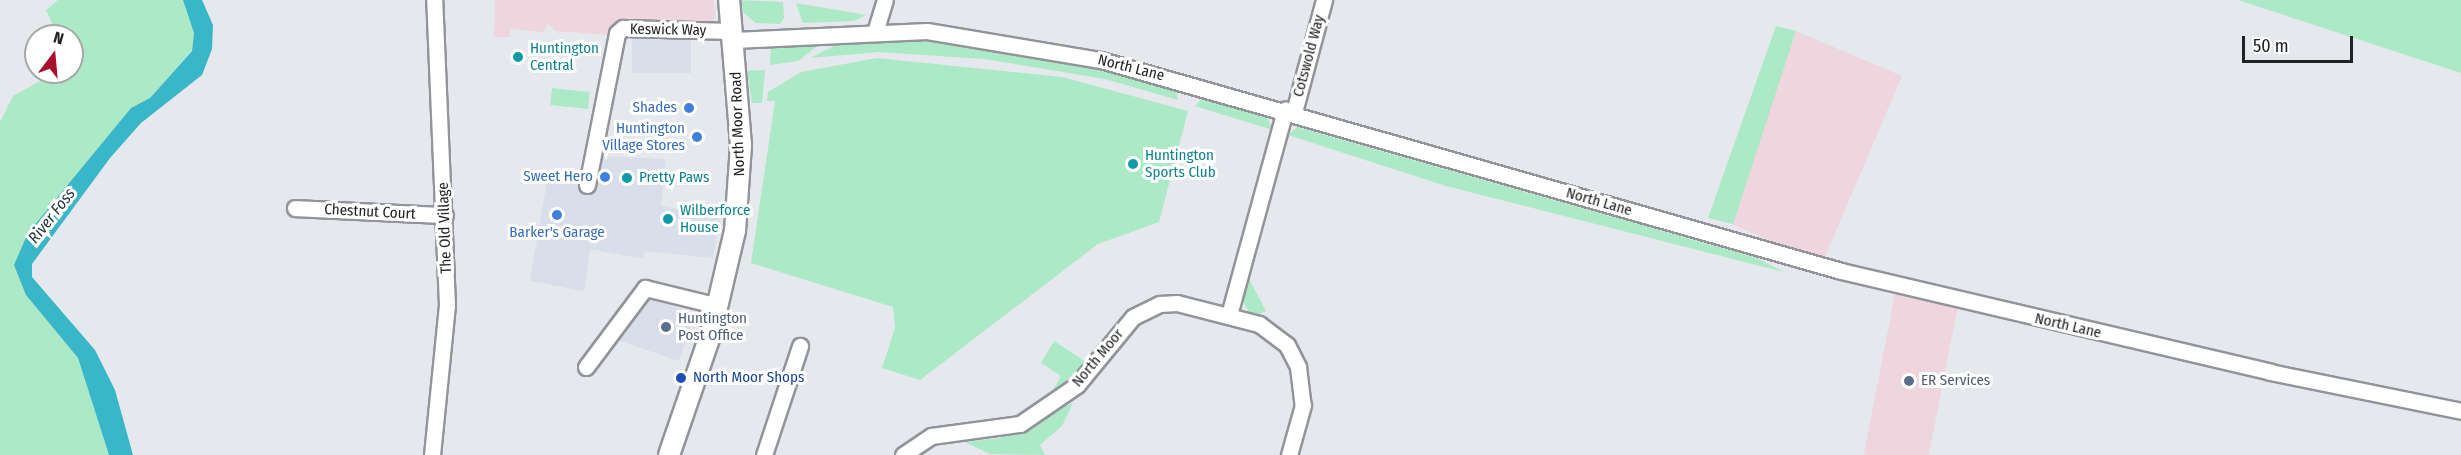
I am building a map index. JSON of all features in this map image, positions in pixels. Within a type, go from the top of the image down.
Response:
[{"type":"street","name":"The Old Village","points":[[432,455],[447,305],[445,215],[434,0]]},
{"type":"street","name":"North Moor Road","points":[[669,455],[719,306],[739,195],[733,35],[729,0]]},
{"type":"street","points":[[876,29],[885,0]]},
{"type":"street","name":"Cotswold Way","points":[[1289,111],[1324,0]]},
{"type":"street","name":"Keswick Way","points":[[587,185],[617,33],[623,28],[733,35]]},
{"type":"street","name":"North Lane","points":[[733,35],[876,29],[1019,43],[1289,111],[1841,271],[2238,365],[2461,411]]},
{"type":"street","points":[[1229,315],[1289,111]]},
{"type":"street","name":"Chestnut Court","points":[[295,207],[445,215]]},
{"type":"street","points":[[586,367],[645,288],[719,306]]},
{"type":"street","name":"North Moor","points":[[903,455],[931,436],[1002,430],[1053,405],[1146,308],[1177,303],[1229,315],[1275,333],[1293,355],[1304,405],[1289,455]]},
{"type":"street","points":[[764,455],[800,346]]},
{"type":"shaded area","points":[[495,0],[713,0],[716,16],[708,26],[621,24],[608,35],[555,31],[548,24],[543,32],[510,29],[510,37],[494,37]]},
{"type":"shaded area","points":[[1796,31],[1902,76],[1823,263],[1717,218]]},
{"type":"shaded area","points":[[632,35],[691,35],[691,73],[632,73]]},
{"type":"shaded area","points":[[598,156],[666,159],[661,206],[720,217],[713,258],[645,251],[643,259],[590,249],[584,291],[530,281],[548,176],[593,187]]},
{"type":"shaded area","points":[[1895,294],[1958,306],[1929,455],[1864,455]]},
{"type":"shaded area","points":[[644,297],[695,314],[679,361],[614,339]]},
{"type":"green space","points":[[58,0],[183,0],[194,33],[192,50],[150,98],[131,108],[28,233],[26,295],[78,358],[109,455],[0,455],[0,122],[13,96],[35,84],[84,84],[84,24],[52,24],[46,10]]},
{"type":"green space","points":[[738,0],[783,2],[784,18],[780,24],[756,23],[740,10]]},
{"type":"green space","points":[[2238,0],[2461,0],[2461,73]]},
{"type":"green space","points":[[796,3],[866,15],[854,21],[803,23]]},
{"type":"green space","points":[[1776,26],[1796,31],[1733,224],[1708,218]]},
{"type":"green space","points":[[893,36],[1092,67],[1175,87],[1178,100],[1105,79],[984,59],[879,52],[810,58],[836,45],[836,38]]},
{"type":"green space","points":[[828,38],[798,61],[770,65],[771,45]]},
{"type":"green space","points":[[877,58],[1062,77],[1188,111],[1159,222],[1098,244],[920,380],[882,368],[895,328],[893,307],[751,263],[775,101],[767,101],[768,92],[801,72]]},
{"type":"green space","points":[[765,70],[762,103],[752,103],[747,71]]},
{"type":"green space","points":[[552,88],[590,92],[588,109],[550,105]]},
{"type":"green space","points":[[1203,97],[1267,117],[1273,130],[1195,106]]},
{"type":"green space","points":[[1297,127],[1757,258],[1784,272],[1446,186],[1288,135]]},
{"type":"green space","points":[[1247,275],[1266,311],[1252,317],[1242,300]]},
{"type":"green space","points":[[1054,341],[1086,362],[1052,393],[1061,376],[1041,363]]},
{"type":"green space","points":[[1073,403],[1062,426],[1040,445],[1045,455],[990,454],[965,442],[1000,438]]},
{"type":"water","name":"River Foss","points":[[183,0],[202,0],[213,25],[212,49],[202,75],[141,123],[110,158],[32,264],[32,277],[95,350],[115,390],[133,455],[109,455],[78,358],[26,295],[14,265],[28,233],[131,108],[150,98],[192,51],[194,33]]},
{"type":"place","name":"Huntington Central","points":[[518,57]]},
{"type":"place","name":"Shades","points":[[689,108]]},
{"type":"place","name":"Huntington Village Stores","points":[[697,137]]},
{"type":"place","name":"Huntington Sports Club","points":[[1133,164]]},
{"type":"place","name":"Sweet Hero","points":[[605,177]]},
{"type":"place","name":"Pretty Paws","points":[[627,178]]},
{"type":"place","name":"Barker's Garage","points":[[557,215]]},
{"type":"place","name":"Wilberforce House","points":[[668,219]]},
{"type":"place","name":"Huntington Post Office","points":[[666,327]]},
{"type":"place","name":"North Moor Shops","points":[[681,378]]},
{"type":"place","name":"ER Services","points":[[1909,381]]}]
